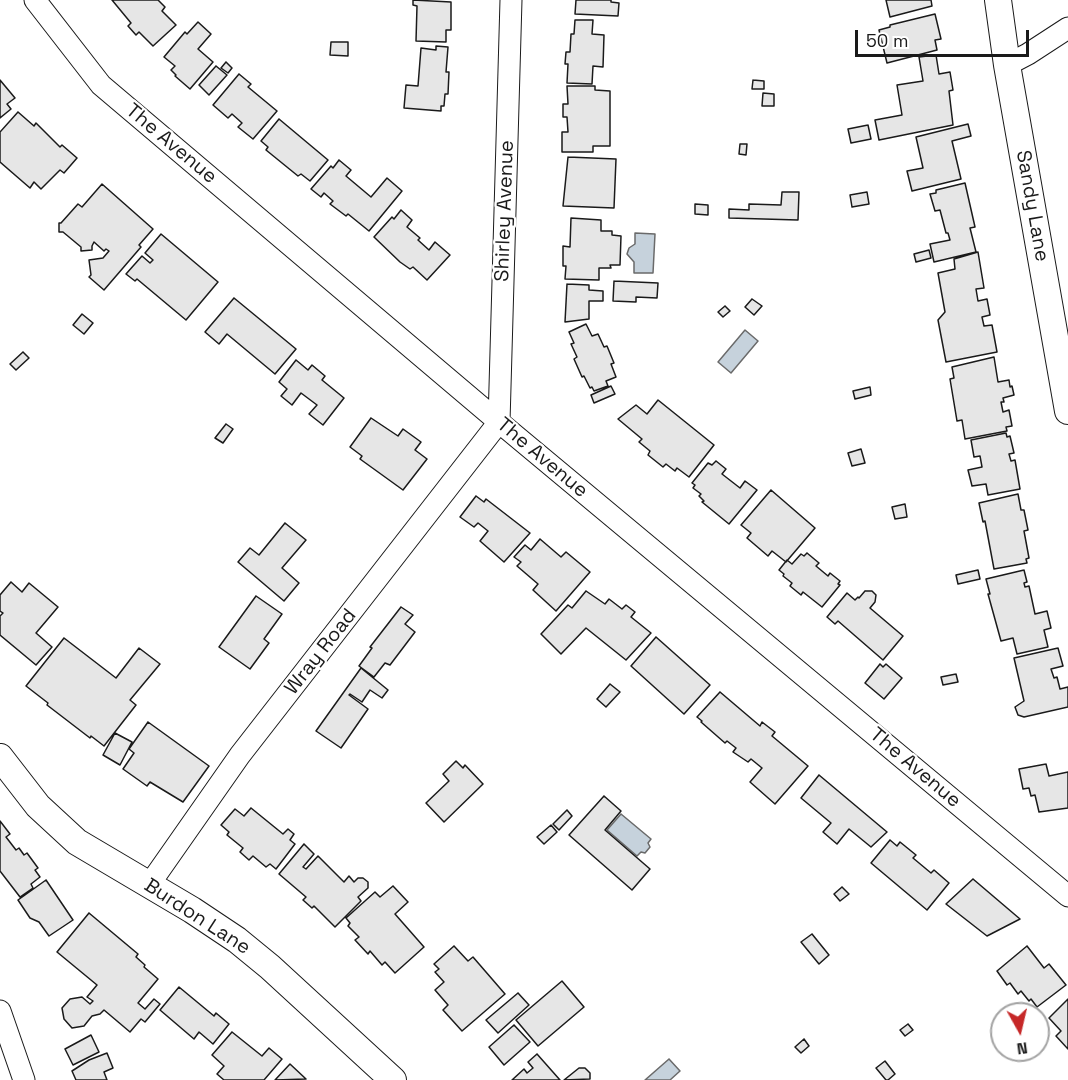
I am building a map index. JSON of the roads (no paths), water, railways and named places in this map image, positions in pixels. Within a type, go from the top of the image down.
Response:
[{"type":"street","name":"The Avenue","points":[[35,0],[101,84],[499,422],[1068,896]]},
{"type":"street","name":"Shirley Avenue","points":[[499,422],[511,0]]},
{"type":"street","name":"Sandy Lane","points":[[998,0],[1007,65],[1068,411]]},
{"type":"street","points":[[1007,65],[1068,28]]},
{"type":"street","name":"Wray Road","points":[[149,885],[240,755],[499,422]]},
{"type":"street","name":"Burdon Lane","points":[[0,757],[38,806],[59,827],[93,852],[201,916],[270,967],[393,1080]]},
{"type":"street","points":[[0,1011],[24,1080]]}]
